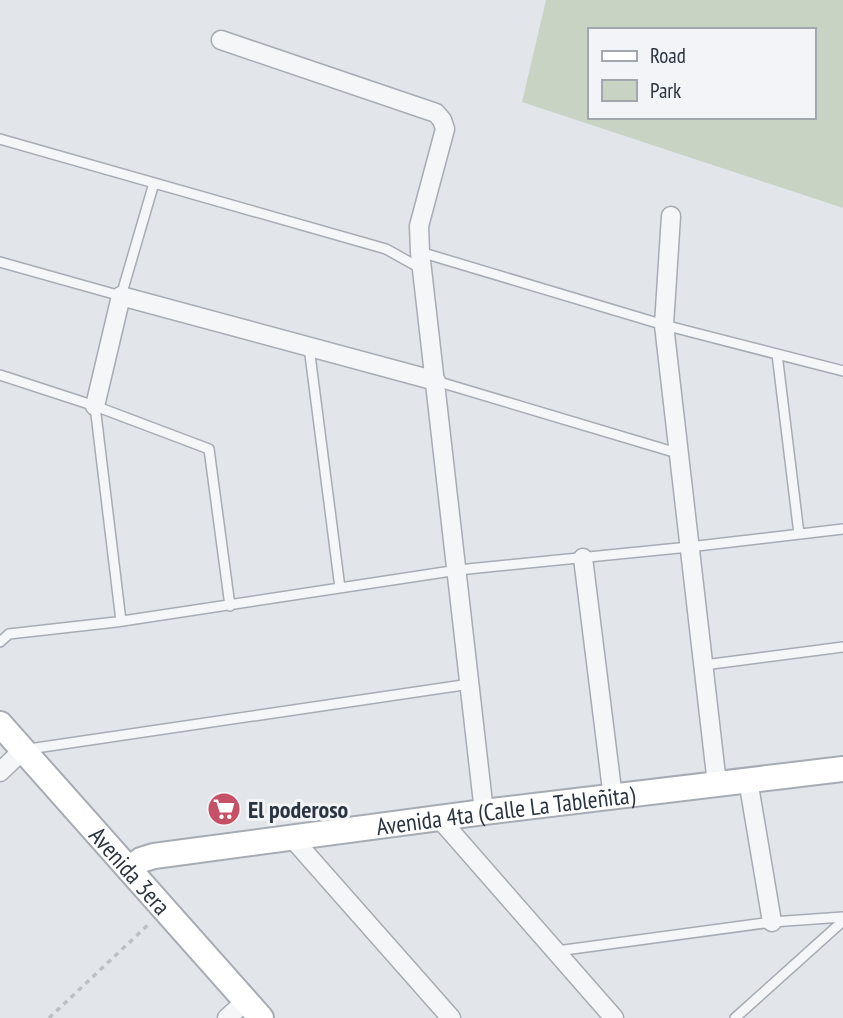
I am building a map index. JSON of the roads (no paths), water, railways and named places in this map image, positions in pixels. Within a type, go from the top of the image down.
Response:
[{"type":"street","points":[[222,40],[436,113],[442,120],[445,129],[419,226],[421,261],[484,812]]},
{"type":"street","points":[[671,216],[664,325],[718,784]]},
{"type":"street","points":[[95,406],[121,296],[436,381]]},
{"type":"street","points":[[583,558],[613,798]]},
{"type":"street","name":"Avenida 3era","points":[[0,724],[253,1010]]},
{"type":"street","points":[[0,772],[23,750]]},
{"type":"street","name":"Avenida 4ta (Calle La Tableñita)","points":[[129,869],[141,860],[155,856],[484,812],[843,769]]},
{"type":"street","points":[[748,780],[772,922]]},
{"type":"street","points":[[439,818],[558,951],[606,1015]]},
{"type":"street","points":[[293,839],[451,1018]]},
{"type":"street","points":[[227,1018],[253,1010]]},
{"type":"lane","points":[[0,139],[421,261],[843,371]]},
{"type":"lane","points":[[0,262],[121,296],[154,183]]},
{"type":"lane","points":[[309,347],[340,588]]},
{"type":"lane","points":[[777,354],[799,534]]},
{"type":"lane","points":[[0,375],[95,406],[209,449],[230,606]]},
{"type":"lane","points":[[436,381],[677,453]]},
{"type":"lane","points":[[95,406],[121,621]]},
{"type":"lane","points":[[0,642],[9,634],[230,606],[458,570],[843,529]]},
{"type":"lane","points":[[704,665],[843,647]]},
{"type":"lane","points":[[23,750],[470,684]]},
{"type":"lane","points":[[558,951],[772,922],[843,919]]},
{"type":"lane","points":[[735,1018],[843,919]]},
{"type":"place","name":"El poderoso","points":[[224,809]]}]
